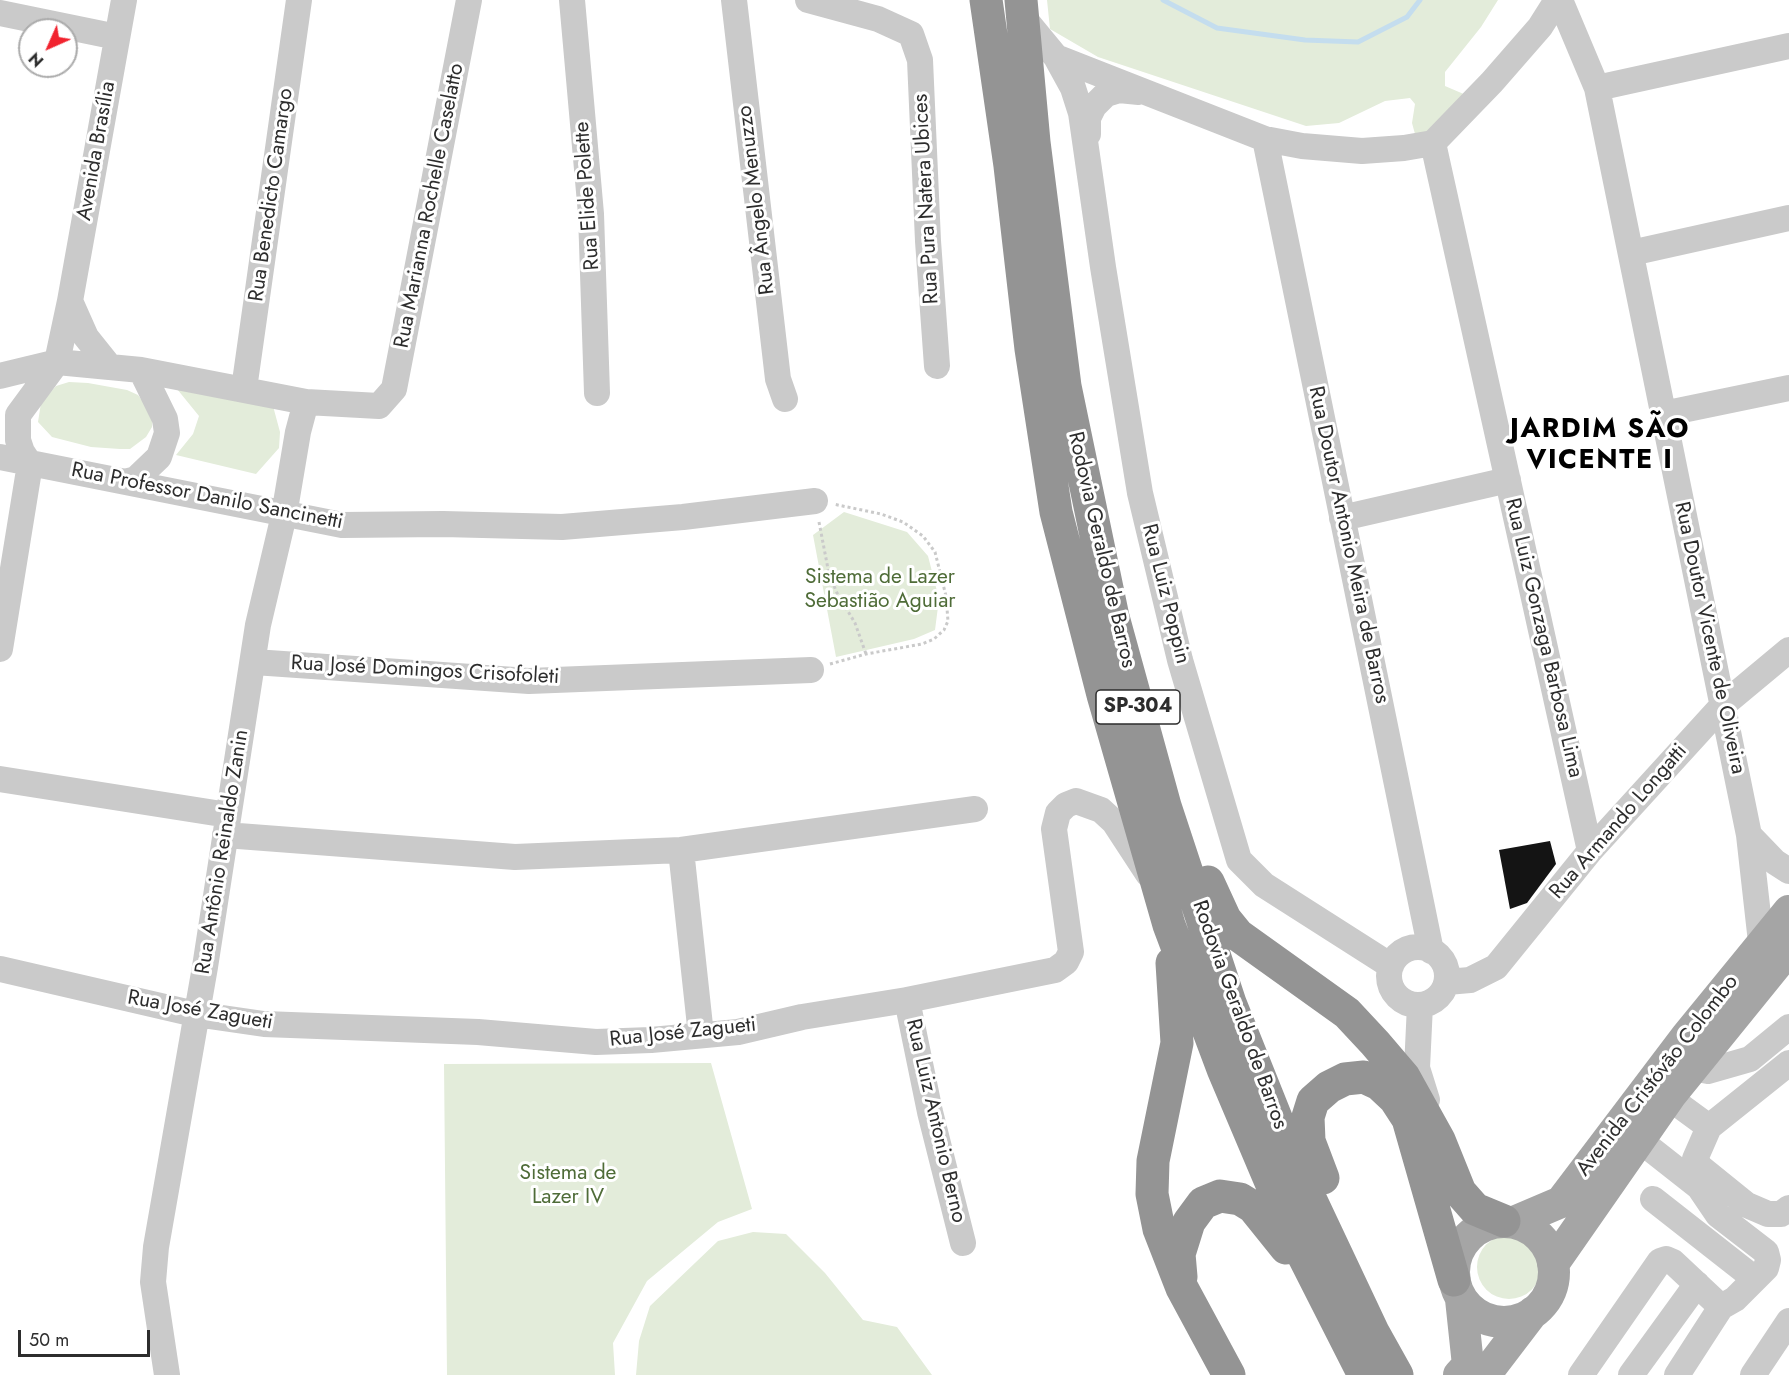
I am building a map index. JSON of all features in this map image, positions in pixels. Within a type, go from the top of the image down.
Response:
[{"type":"highway","name":"Rodovia Geraldo de Barros","points":[[986,0],[1010,166],[1030,349],[1056,512],[1103,695],[1169,925],[1223,1069],[1295,1239],[1364,1375]]},
{"type":"highway","name":"Rodovia Geraldo de Barros","points":[[1022,8],[1034,142],[1065,386],[1083,484],[1125,659],[1165,806],[1230,1003],[1298,1173],[1364,1312],[1397,1375]]},
{"type":"highway","points":[[1125,659],[1153,724],[1180,810],[1225,919],[1238,935],[1347,1013],[1404,1077],[1439,1140],[1460,1192],[1475,1209],[1509,1222]]},
{"type":"highway","points":[[1169,925],[1177,1043],[1153,1161],[1152,1194],[1158,1228],[1182,1288],[1228,1373]]},
{"type":"highway","points":[[1402,1375],[1309,1141],[1310,1111],[1313,1101],[1329,1087],[1345,1079],[1364,1077],[1380,1084],[1395,1099],[1408,1119],[1458,1289]]},
{"type":"highway","points":[[1182,1288],[1179,1254],[1192,1216],[1203,1203],[1212,1198],[1220,1196],[1240,1199],[1253,1207],[1281,1240],[1364,1375]]},
{"type":"main road","name":"Avenida Cristóvão Colombo","points":[[1553,1264],[1638,1139],[1660,1090],[1692,1068],[1775,946],[1789,911]]},
{"type":"main road","name":"Avenida Cristóvão Colombo","points":[[1509,1222],[1561,1202],[1660,1090],[1775,946]]},
{"type":"main road","points":[[1459,1375],[1468,1365],[1454,1265],[1465,1239],[1483,1226],[1509,1222],[1528,1227],[1549,1249],[1553,1264],[1553,1281],[1547,1297],[1485,1375]]},
{"type":"main road","points":[[1458,1289],[1473,1311],[1488,1319],[1505,1322],[1522,1319],[1533,1312]]},
{"type":"street","name":"Avenida Brasília","points":[[30,464],[18,440],[18,415],[57,362],[124,0]]},
{"type":"street","name":"Rua Benedicto Camargo","points":[[244,389],[299,0]]},
{"type":"street","name":"Rua Marianna Rochelle Caselatto","points":[[306,402],[379,406],[394,389],[469,0]]},
{"type":"street","name":"Rua Elide Polette","points":[[572,0],[591,214],[597,393]]},
{"type":"street","name":"Rua Ângelo Menuzzo","points":[[734,0],[778,379],[785,399]]},
{"type":"street","name":"Rua Pura Natera Ubices","points":[[808,0],[878,19],[911,34],[920,60],[928,241],[938,366]]},
{"type":"street","points":[[1056,57],[1265,139],[1302,146],[1362,151],[1432,143],[1499,75],[1540,27],[1559,0]]},
{"type":"street","name":"Rua Doutor Vicente de Oliveira","points":[[1559,0],[1597,88],[1749,835],[1775,946]]},
{"type":"street","name":"Rua Luiz Poppin","points":[[1022,8],[1056,57],[1073,88],[1081,113],[1103,267],[1140,493],[1180,660],[1239,860],[1264,885],[1391,966]]},
{"type":"street","points":[[0,13],[117,37]]},
{"type":"street","points":[[1597,88],[1789,46]]},
{"type":"street","name":"Rua Luiz Poppin","points":[[1090,174],[1088,117],[1094,106],[1106,94],[1119,90],[1150,94]]},
{"type":"street","name":"Rua Doutor Antonio Meira de Barros","points":[[1265,139],[1431,951]]},
{"type":"street","name":"Rua Luiz Gonzaga Barbosa Lima","points":[[1432,143],[1590,851]]},
{"type":"street","points":[[1630,253],[1789,218]]},
{"type":"street","points":[[70,301],[86,337],[110,367]]},
{"type":"street","points":[[0,376],[57,362],[141,370],[306,402]]},
{"type":"street","points":[[128,481],[136,479],[159,457],[167,433],[165,419],[141,370]]},
{"type":"street","points":[[1663,414],[1789,388]]},
{"type":"street","name":"Rua Antônio Reinaldo Zanin","points":[[167,1375],[153,1282],[156,1247],[254,662],[258,625],[284,516],[298,432],[306,402]]},
{"type":"street","name":"Rua Professor Danilo Sancinetti","points":[[0,457],[128,481],[284,516],[342,525],[443,524],[562,527],[683,517],[815,501]]},
{"type":"street","points":[[0,649],[30,464]]},
{"type":"street","points":[[1342,518],[1508,480]]},
{"type":"street","name":"Rua Armando Longatti","points":[[1447,982],[1470,980],[1496,967],[1590,851],[1723,705],[1789,650]]},
{"type":"street","name":"Rua José Domingos Crisofoleti","points":[[254,662],[529,681],[811,670]]},
{"type":"street","points":[[0,779],[227,825],[515,857],[681,850],[975,809]]},
{"type":"street","name":"Rua José Zagueti","points":[[0,969],[195,1014],[264,1024],[478,1032],[596,1042],[701,1035],[738,1032],[802,1017],[907,1000],[1055,970],[1066,962],[1071,952],[1054,829],[1058,813],[1066,805],[1076,801],[1101,810],[1114,822],[1158,889]]},
{"type":"street","points":[[1749,835],[1775,862],[1789,871]]},
{"type":"street","points":[[681,850],[701,1035]]},
{"type":"street","points":[[1412,948],[1431,951],[1444,964],[1447,982],[1437,998],[1420,1005],[1402,1000],[1391,985],[1391,966],[1403,952],[1412,948]]},
{"type":"street","name":"Rua Luiz Antonio Berno","points":[[907,1000],[930,1112],[963,1243]]},
{"type":"street","points":[[1420,1005],[1417,1068],[1439,1140]]},
{"type":"street","points":[[1692,1068],[1708,1071],[1750,1059],[1789,1027]]},
{"type":"street","points":[[1677,1375],[1721,1307],[1735,1299],[1766,1268],[1766,1252],[1718,1215],[1695,1159],[1709,1127],[1789,1063]]},
{"type":"street","points":[[1660,1090],[1709,1127]]},
{"type":"street","points":[[1638,1139],[1747,1205],[1768,1214],[1781,1214],[1789,1208]]},
{"type":"street","points":[[1653,1199],[1755,1279]]},
{"type":"street","points":[[1581,1375],[1659,1261],[1666,1259],[1673,1262],[1721,1307]]},
{"type":"street","points":[[1631,1375],[1697,1284]]},
{"type":"street","points":[[1753,1375],[1789,1321]]},
{"type":"path","points":[[811,670],[866,654],[922,644],[934,639],[944,630],[948,621],[946,596],[935,552],[923,536],[903,522],[881,514],[815,501],[829,574],[837,593],[855,623],[866,654]]},
{"type":"green space","points":[[1047,0],[1498,0],[1481,27],[1445,72],[1445,86],[1466,95],[1462,124],[1415,134],[1412,123],[1415,104],[1410,98],[1385,101],[1339,123],[1306,126],[1098,57],[1050,29]]},
{"type":"green space","points":[[69,382],[127,390],[138,395],[153,415],[152,427],[146,437],[130,449],[120,449],[91,447],[52,437],[38,422],[41,403],[56,386]]},
{"type":"green space","points":[[177,389],[273,406],[280,432],[279,448],[256,474],[176,455],[193,434],[199,416]]},
{"type":"green space","name":"Sistema de Lazer Sebastião Aguiar","points":[[844,512],[907,532],[928,556],[939,599],[935,630],[914,639],[836,657],[813,535]]},
{"type":"green space","name":"Sistema de Lazer IV","points":[[711,1063],[752,1209],[718,1222],[647,1281],[613,1343],[615,1375],[447,1375],[444,1064]]},
{"type":"green space","points":[[753,1232],[786,1234],[825,1273],[863,1320],[897,1327],[932,1375],[636,1375],[639,1341],[650,1306],[718,1241]]},
{"type":"green space","points":[[1503,1235],[1515,1235],[1532,1244],[1539,1255],[1541,1267],[1539,1279],[1532,1290],[1515,1299],[1503,1299],[1491,1294],[1482,1285],[1477,1273],[1477,1261],[1482,1249],[1491,1240]]},
{"type":"building","points":[[1550,841],[1556,864],[1527,903],[1510,909],[1499,850]]},
{"type":"waterway","points":[[1163,0],[1217,28],[1305,40],[1358,42],[1407,17],[1420,0]]},
{"type":"district","name":"JARDIM SÃO VICENTE I","points":[[1600,446]]}]
